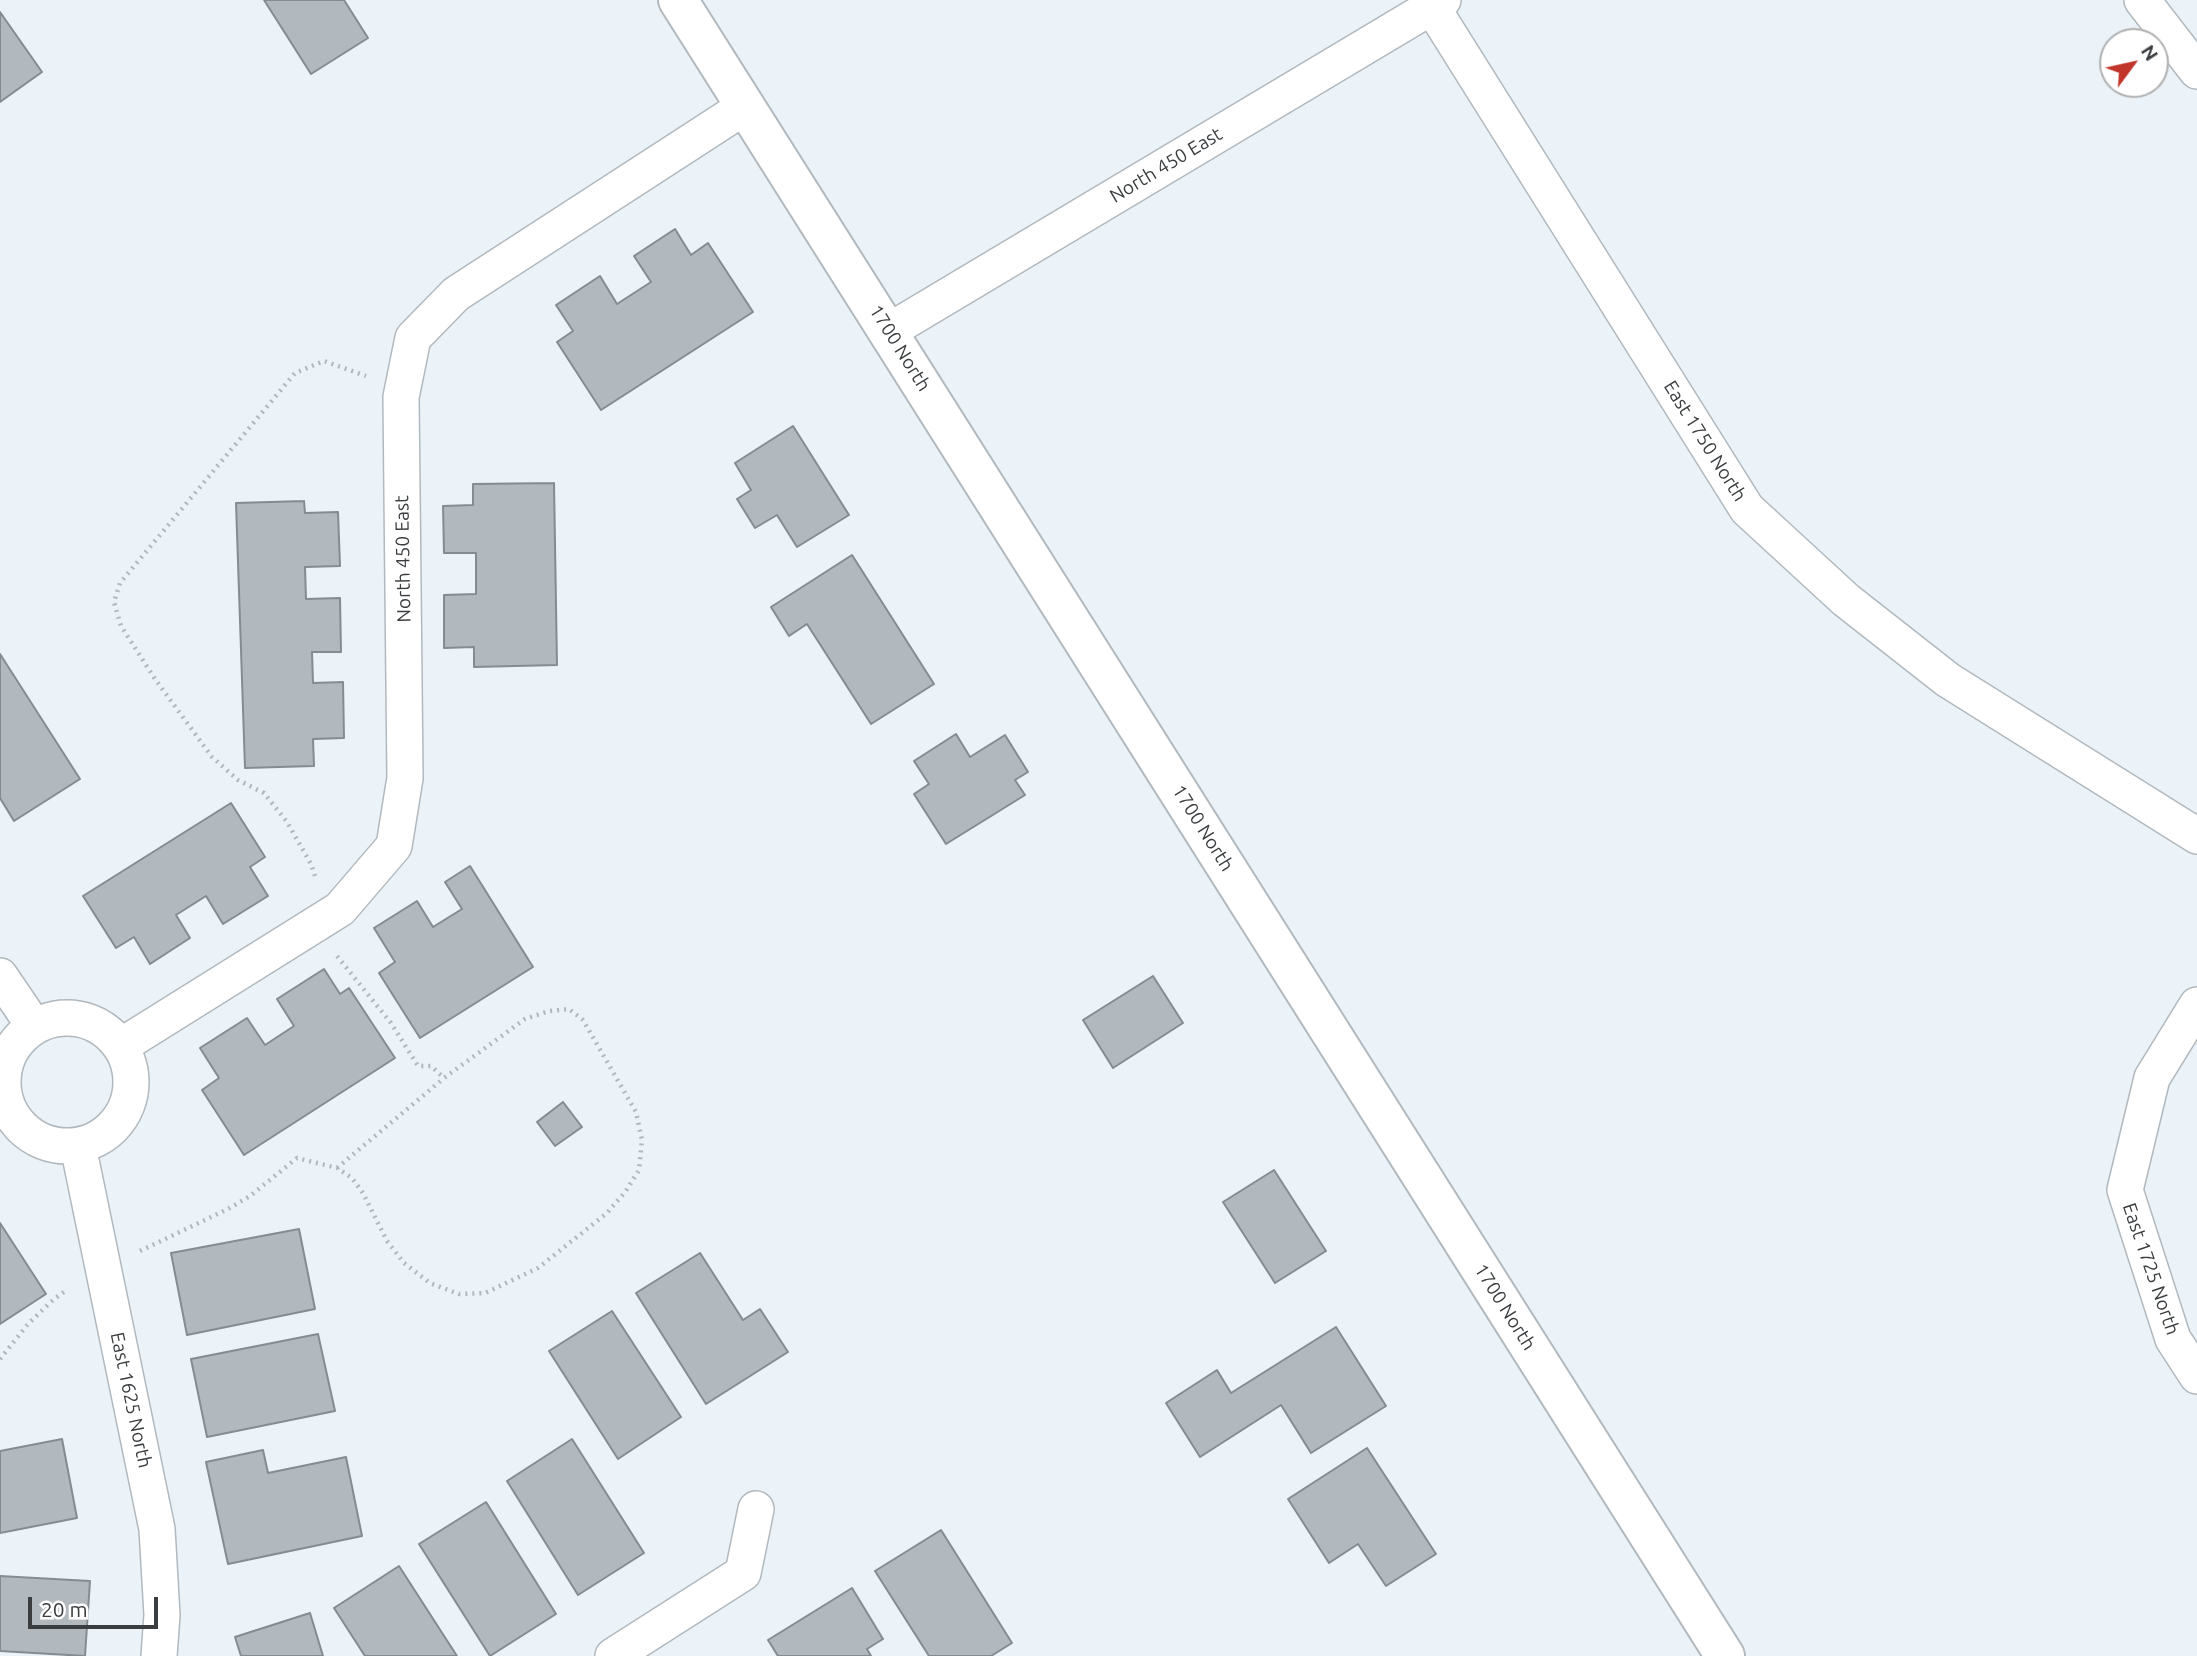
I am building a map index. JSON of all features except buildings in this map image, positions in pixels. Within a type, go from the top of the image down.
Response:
[{"type":"street","name":"1700 North","points":[[678,0],[1726,1656]]},
{"type":"street","points":[[2142,0],[2197,71]]},
{"type":"street","name":"North 450 East","points":[[889,331],[1438,3]]},
{"type":"street","name":"East 1750 North","points":[[1438,3],[1748,509],[1846,600],[1948,680],[2197,836]]},
{"type":"street","name":"North 450 East","points":[[121,1046],[340,909],[394,846],[405,778],[401,397],[413,338],[456,294],[746,106]]},
{"type":"street","points":[[0,976],[34,1026]]},
{"type":"street","name":"East 1725 North","points":[[2197,1005],[2152,1078],[2125,1190],[2173,1339],[2197,1376]]},
{"type":"street","points":[[78,1017],[104,1028],[121,1046],[132,1074],[129,1102],[118,1123],[100,1139],[78,1146],[45,1143],[5,1115],[2,1087],[5,1065],[17,1041],[34,1026],[55,1018],[78,1017]]},
{"type":"street","name":"East 1625 North","points":[[78,1146],[158,1529],[162,1615],[159,1656]]},
{"type":"street","points":[[613,1656],[743,1573],[756,1509]]},
{"type":"path","points":[[315,877],[311,864],[287,822],[264,793],[238,780],[212,757],[121,626],[114,602],[120,583],[295,373],[324,361],[366,376]]},
{"type":"path","points":[[336,955],[391,1023],[418,1066],[430,1066],[444,1078]]},
{"type":"path","points":[[133,1254],[239,1203],[297,1158],[337,1168],[352,1178],[363,1193],[387,1241],[404,1262],[430,1283],[459,1294],[485,1293],[538,1268],[607,1213],[626,1191],[639,1170],[642,1140],[636,1112],[583,1020],[569,1009],[525,1018],[444,1078],[337,1168]]},
{"type":"path","points":[[0,1359],[28,1324],[53,1300],[72,1287]]}]
